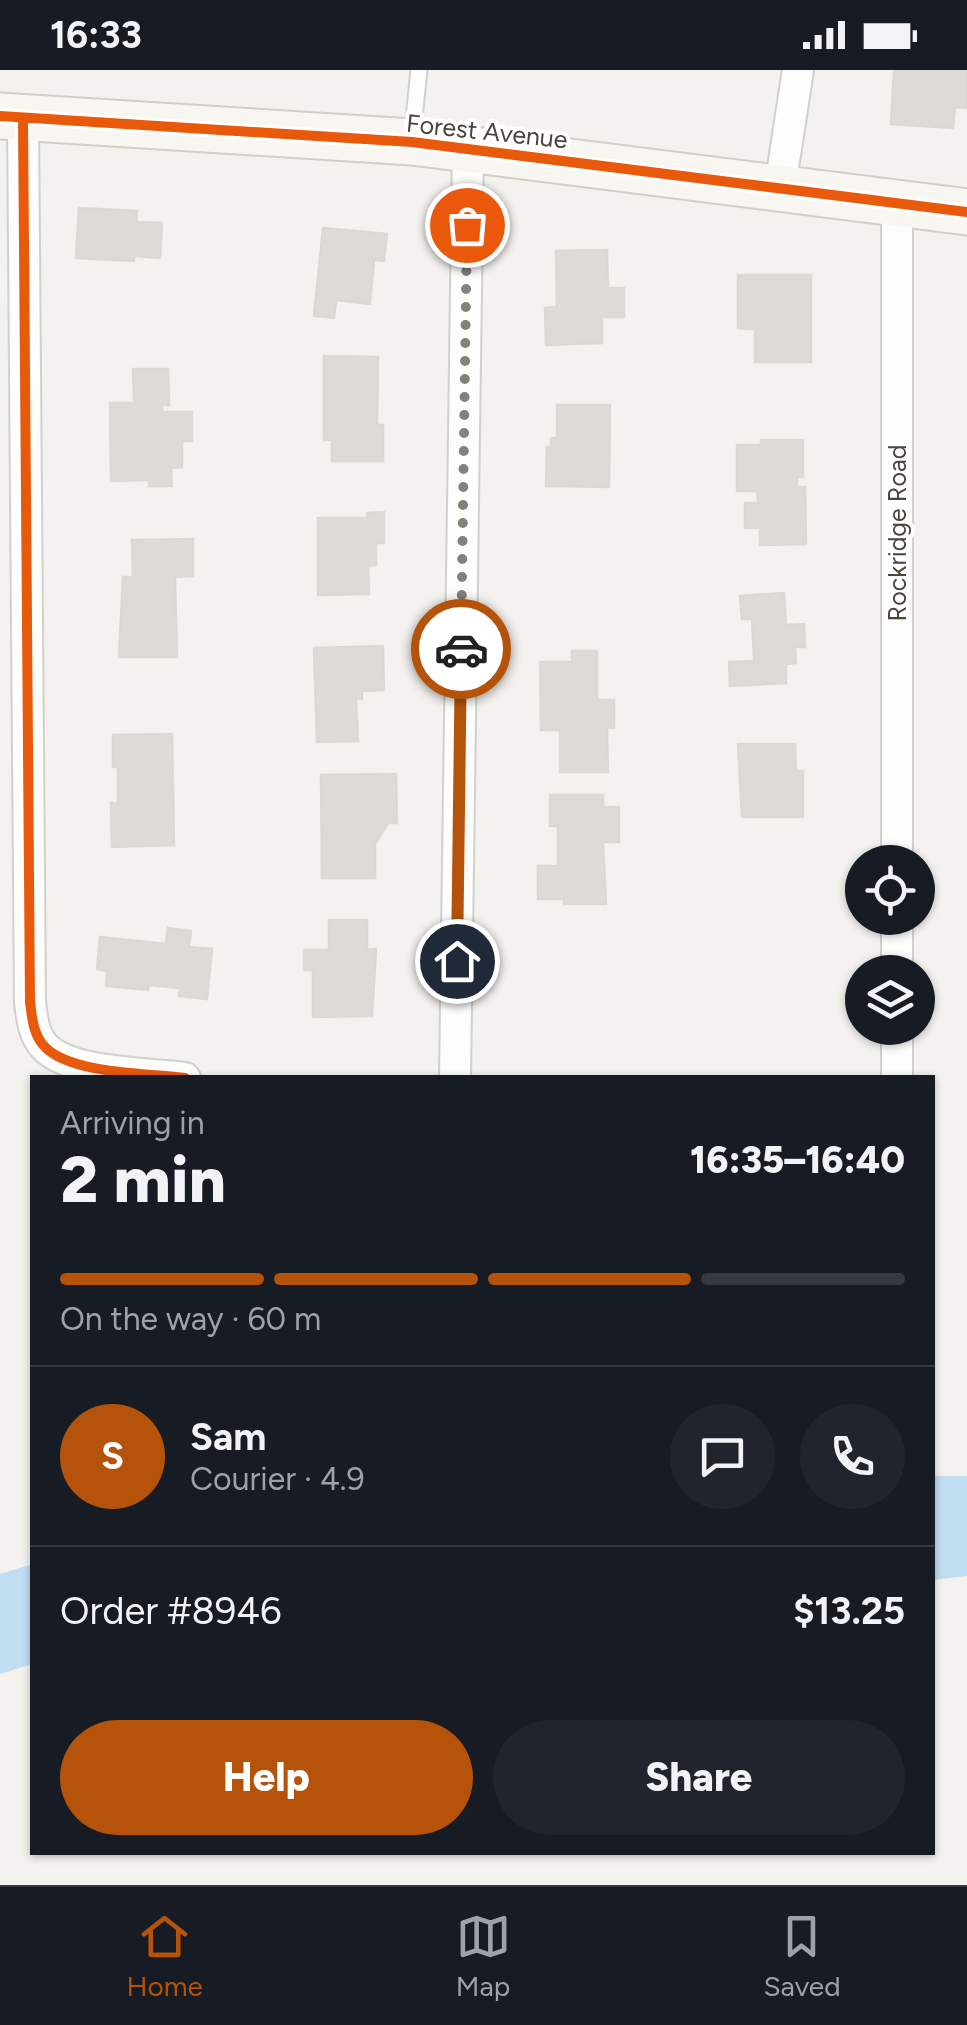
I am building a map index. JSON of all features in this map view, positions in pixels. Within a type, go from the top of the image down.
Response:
[{"type":"street","points":[[780,187],[798,70]]},
{"type":"street","name":"Forest Avenue","points":[[12,117],[412,142],[967,212]]},
{"type":"street","points":[[12,117],[30,1002],[42,1045],[58,1057],[77,1064],[162,1075]]},
{"type":"street","points":[[455,1075],[468,148]]},
{"type":"street","name":"Rockridge Road","points":[[897,204],[897,845]]},
{"type":"street","points":[[897,1045],[897,1075]]},
{"type":"lane","points":[[412,142],[419,70]]},
{"type":"water","points":[[935,1476],[967,1476],[967,1576],[935,1580]]},
{"type":"water","points":[[30,1565],[30,1665],[0,1674],[0,1574]]},
{"type":"building","points":[[894,70],[967,70],[967,108],[955,107],[953,128],[891,124]]},
{"type":"building","points":[[79,208],[137,211],[136,222],[162,223],[160,258],[76,258]]},
{"type":"building","points":[[323,228],[387,234],[384,261],[374,260],[370,304],[336,300],[334,318],[314,316]]},
{"type":"building","points":[[607,250],[608,288],[624,288],[624,317],[602,317],[602,343],[546,345],[545,308],[557,307],[556,251]]},
{"type":"building","points":[[738,275],[811,275],[811,362],[755,362],[755,329],[738,328]]},
{"type":"building","points":[[324,356],[378,357],[377,425],[383,425],[383,461],[332,461],[332,440],[324,440]]},
{"type":"building","points":[[133,369],[168,369],[169,405],[162,405],[162,412],[192,412],[192,441],[182,441],[182,467],[171,468],[172,486],[149,486],[149,480],[111,481],[110,403],[134,403]]},
{"type":"building","points":[[557,405],[610,405],[609,487],[546,486],[547,447],[551,447],[551,438],[557,438]]},
{"type":"building","points":[[761,440],[803,440],[803,477],[797,477],[797,487],[805,487],[806,544],[760,545],[760,528],[745,528],[745,503],[758,503],[757,491],[737,491],[737,445],[761,445]]},
{"type":"building","points":[[384,512],[384,543],[376,543],[376,565],[368,566],[369,594],[318,595],[318,518],[367,518],[367,513]]},
{"type":"building","points":[[193,539],[193,576],[175,577],[177,657],[119,657],[123,577],[133,577],[132,540]]},
{"type":"building","points":[[784,593],[786,625],[804,624],[805,647],[795,647],[796,663],[786,664],[786,683],[730,686],[729,662],[754,661],[752,619],[742,619],[740,596]]},
{"type":"building","points":[[383,646],[384,690],[362,691],[362,699],[356,699],[358,741],[317,742],[314,648]]},
{"type":"building","points":[[572,651],[597,651],[597,700],[614,700],[614,728],[607,728],[608,772],[560,772],[560,730],[541,730],[540,662],[572,662]]},
{"type":"building","points":[[172,734],[174,845],[112,847],[111,803],[118,804],[113,735]]},
{"type":"building","points":[[738,744],[795,744],[796,771],[803,771],[803,817],[742,817]]},
{"type":"building","points":[[396,774],[397,823],[388,823],[375,844],[375,878],[322,878],[321,775]]},
{"type":"building","points":[[550,795],[603,795],[603,807],[619,807],[619,842],[603,842],[606,904],[564,904],[564,899],[538,899],[538,866],[558,866],[558,826],[550,826]]},
{"type":"building","points":[[329,920],[367,920],[367,950],[376,949],[372,1016],[313,1017],[313,970],[304,970],[304,950],[329,950]]},
{"type":"building","points":[[168,928],[191,931],[189,947],[212,949],[207,999],[179,996],[180,988],[106,986],[107,971],[97,969],[100,937],[166,944]]},
{"type":"cycle path","points":[[0,116],[412,142],[967,212]]},
{"type":"cycle path","points":[[23,118],[32,1020],[38,1037],[57,1056],[111,1071],[153,1075]]},
{"type":"way so far","points":[[461,649],[467,225]]},
{"type":"route","points":[[457,961],[461,649]]}]
